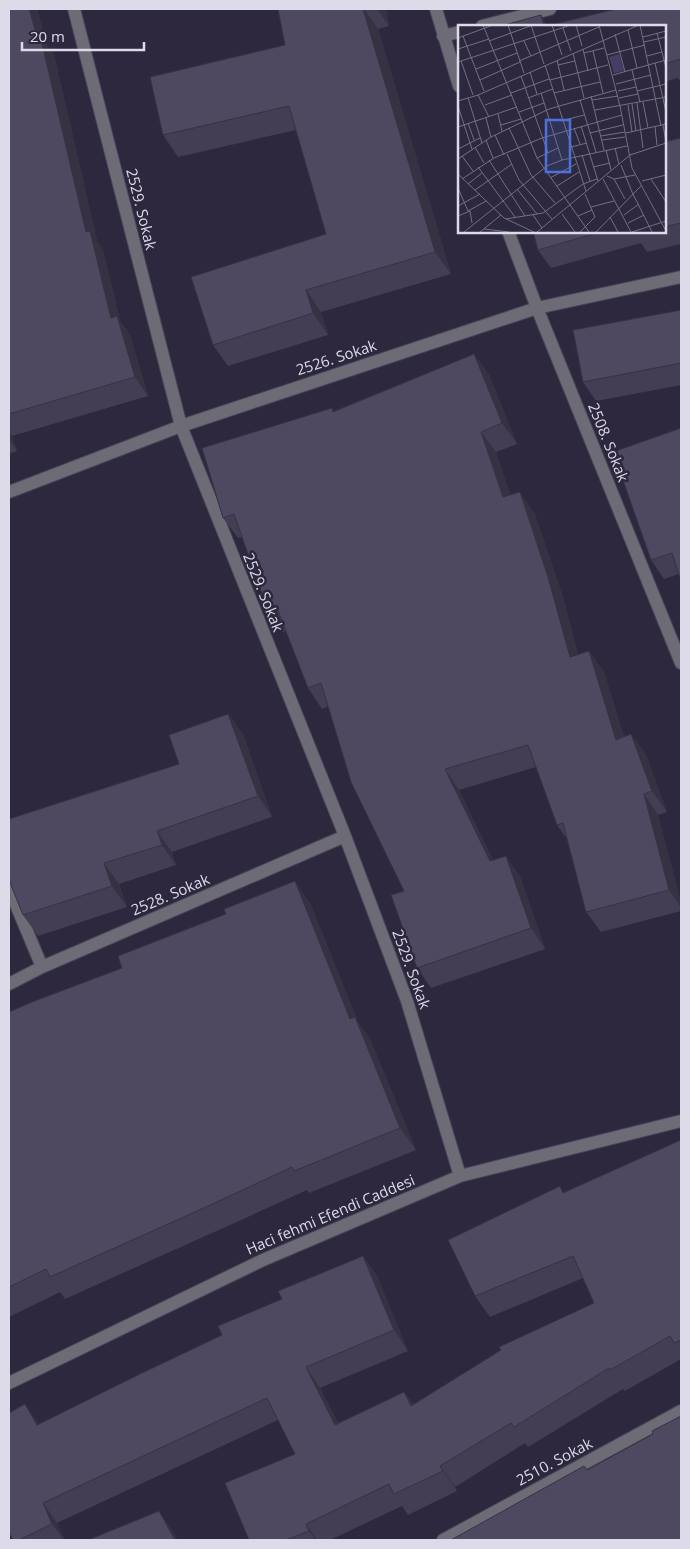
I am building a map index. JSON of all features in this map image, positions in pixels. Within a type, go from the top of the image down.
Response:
[{"type":"street","name":"2529. Sokak","points":[[74,9],[180,426],[345,836],[407,1001],[460,1176]]},
{"type":"street","points":[[436,9],[458,83]]},
{"type":"street","points":[[486,25],[550,9]]},
{"type":"street","points":[[443,36],[458,32]]},
{"type":"street","name":"2508. Sokak","points":[[508,232],[537,308],[681,663]]},
{"type":"street","name":"2526. Sokak","points":[[9,492],[180,426],[537,308],[681,276]]},
{"type":"street","name":"2528. Sokak","points":[[9,984],[42,967],[345,836]]},
{"type":"street","points":[[9,888],[42,967]]},
{"type":"street","name":"Haci fehmi Efendi Caddesi","points":[[9,1383],[263,1260],[460,1176],[681,1121]]},
{"type":"street","name":"2510. Sokak","points":[[442,1540],[681,1411]]},
{"type":"building","points":[[9,9],[29,9],[37,36],[40,35],[86,232],[90,231],[111,318],[117,316],[135,377],[9,414]]},
{"type":"building","points":[[278,9],[363,9],[435,252],[306,290],[313,313],[213,345],[191,277],[326,234],[289,106],[163,135],[150,77],[285,45]]},
{"type":"building","points":[[616,9],[681,9],[681,59],[667,63],[665,60],[665,25],[550,25]]},
{"type":"building","points":[[541,15],[544,25],[505,25]]},
{"type":"building","points":[[681,138],[681,223],[665,227],[665,142]]},
{"type":"building","points":[[533,232],[601,232],[538,250]]},
{"type":"building","points":[[681,310],[681,363],[583,382],[573,330]]},
{"type":"building","points":[[474,354],[502,423],[481,432],[503,497],[520,492],[548,577],[570,657],[589,651],[616,740],[631,734],[652,791],[644,794],[669,890],[586,912],[563,823],[557,825],[528,745],[445,769],[490,861],[506,856],[531,928],[417,968],[391,895],[404,891],[351,782],[321,683],[308,688],[277,608],[268,611],[234,514],[223,518],[202,448],[332,408],[333,412]]},
{"type":"building","points":[[681,428],[681,581],[672,553],[651,560],[613,452]]},
{"type":"building","points":[[228,714],[258,796],[157,831],[162,845],[104,863],[112,886],[23,915],[9,880],[9,819],[179,764],[169,735]]},
{"type":"building","points":[[295,881],[350,1019],[355,1017],[400,1128],[294,1171],[292,1167],[50,1277],[46,1269],[9,1287],[9,1012],[122,968],[118,956],[226,914],[224,909]]},
{"type":"building","points":[[681,1140],[681,1340],[674,1343],[670,1336],[610,1370],[609,1368],[514,1427],[511,1423],[440,1466],[443,1471],[394,1494],[389,1484],[306,1524],[309,1531],[286,1540],[249,1540],[225,1483],[295,1454],[267,1398],[43,1503],[52,1524],[19,1540],[13,1540],[9,1533],[9,1413],[25,1404],[37,1425],[222,1335],[218,1326],[282,1299],[278,1291],[363,1256],[394,1330],[306,1367],[335,1425],[404,1392],[411,1406],[501,1350],[499,1347],[594,1303],[573,1256],[475,1296],[448,1240],[560,1186],[563,1193]]},
{"type":"building","points":[[681,1416],[681,1540],[451,1540],[584,1466],[587,1470],[653,1434],[652,1431]]},
{"type":"building","points":[[159,1511],[175,1540],[88,1540]]}]
